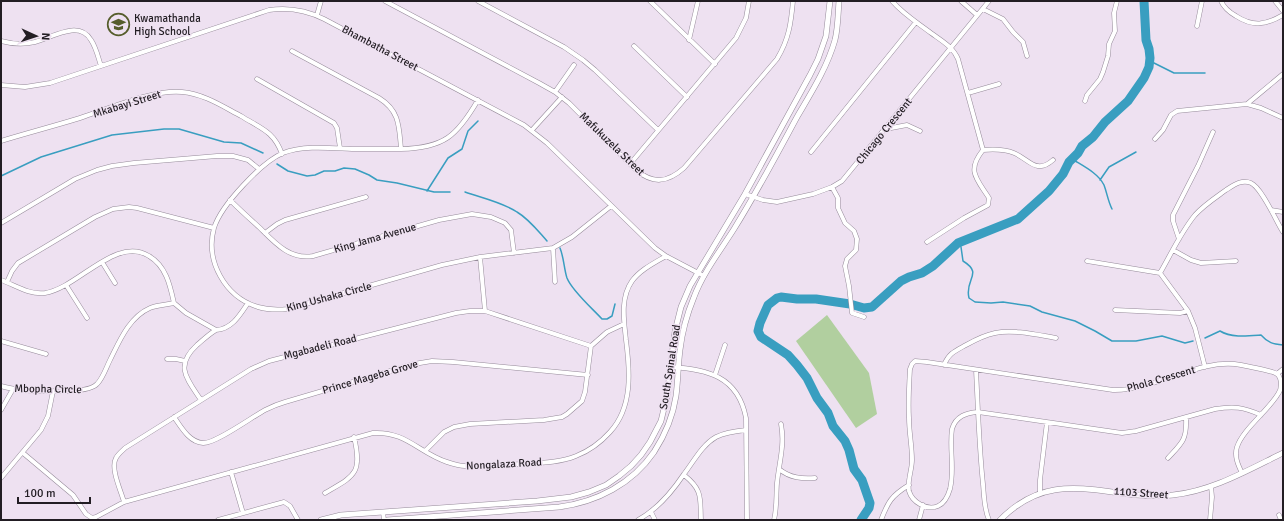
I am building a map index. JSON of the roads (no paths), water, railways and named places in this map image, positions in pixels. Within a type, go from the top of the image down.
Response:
[{"type":"street","points":[[317,15],[321,1]]},
{"type":"street","name":"Mafukuzela Street","points":[[385,1],[555,92],[642,175],[647,178],[658,180],[670,178],[684,168],[777,59],[788,36],[793,1]]},
{"type":"street","points":[[478,1],[564,47],[583,60],[658,130]]},
{"type":"street","points":[[650,1],[715,64]]},
{"type":"street","points":[[689,40],[698,1]]},
{"type":"street","points":[[630,164],[733,42],[746,18],[749,1]]},
{"type":"street","name":"South Spinal Road","points":[[321,520],[341,516],[383,512],[580,496],[606,485],[631,466],[641,455],[656,432],[664,409],[672,346],[686,295],[697,273],[745,194],[818,58],[826,36],[830,1]]},
{"type":"street","name":"South Spinal Road","points":[[387,520],[577,505],[607,493],[619,486],[639,470],[647,461],[661,440],[671,419],[674,407],[680,351],[686,321],[694,297],[704,276],[753,197],[827,61],[835,39],[839,1]]},
{"type":"street","points":[[892,1],[897,7],[916,22],[951,47],[958,59],[983,150]]},
{"type":"street","points":[[961,1],[977,15]]},
{"type":"street","name":"Chicago Crescent","points":[[745,194],[768,201],[777,202],[813,194],[832,187],[842,181],[989,1]]},
{"type":"street","points":[[1085,100],[1087,94],[1100,79],[1103,72],[1108,56],[1109,44],[1115,31],[1114,13],[1118,1],[1123,3]]},
{"type":"street","points":[[1197,26],[1202,1]]},
{"type":"street","points":[[1221,1],[1229,12],[1242,20],[1253,24],[1264,23],[1283,15]]},
{"type":"street","points":[[1276,1],[1283,11]]},
{"type":"street","name":"Bhambatha Street","points":[[1,85],[16,87],[38,86],[269,10],[296,9],[317,15],[532,130],[651,245],[666,256],[704,276]]},
{"type":"street","points":[[982,9],[1003,19],[1023,42],[1027,56]]},
{"type":"street","points":[[811,152],[916,22]]},
{"type":"street","points":[[1,41],[15,44],[28,44],[71,30],[80,31],[91,39],[101,66]]},
{"type":"street","points":[[634,46],[687,97]]},
{"type":"street","points":[[292,51],[379,98],[389,105],[396,115],[398,122],[401,149]]},
{"type":"street","points":[[555,92],[574,65]]},
{"type":"street","points":[[1247,104],[1283,74]]},
{"type":"street","points":[[257,79],[334,122],[337,128],[340,148]]},
{"type":"street","points":[[968,93],[999,84]]},
{"type":"street","name":"Mkabayi Street","points":[[1,141],[154,94],[182,92],[206,98],[268,132],[277,142],[282,154]]},
{"type":"street","points":[[532,130],[562,98]]},
{"type":"street","name":"King Ushaka Circle","points":[[478,100],[461,126],[451,136],[430,146],[415,149],[303,149],[282,154],[267,162],[230,200],[221,213],[214,228],[212,251],[219,274],[226,285],[248,303],[258,307],[272,310],[288,309],[442,265],[480,257],[553,248],[569,240],[611,206]]},
{"type":"street","points":[[1155,139],[1163,130],[1171,115],[1177,111],[1247,104],[1261,108],[1283,118]]},
{"type":"street","points":[[885,129],[907,126],[920,131]]},
{"type":"street","points":[[1179,239],[1173,221],[1174,215],[1213,132]]},
{"type":"street","points":[[927,242],[964,218],[988,205],[989,198],[974,170],[976,160],[983,150],[992,149],[1008,151],[1034,166],[1042,167],[1053,160]]},
{"type":"street","points":[[1,223],[75,179],[112,166],[141,162],[233,156],[248,160],[260,169]]},
{"type":"street","points":[[1160,273],[1179,239],[1203,207],[1239,182],[1245,181],[1255,185],[1283,232]]},
{"type":"street","points":[[832,187],[838,198],[838,208],[845,222],[854,231],[857,239],[856,250],[845,263],[845,269],[849,286],[852,312],[864,317]]},
{"type":"street","points":[[265,234],[276,224],[285,220],[366,197]]},
{"type":"street","name":"King Jama Avenue","points":[[230,200],[278,246],[287,252],[300,256],[309,256],[466,214],[491,216],[501,220],[509,227],[512,235],[514,253]]},
{"type":"street","points":[[7,282],[18,263],[90,220],[113,209],[129,207],[141,209],[214,228]]},
{"type":"street","points":[[1271,210],[1283,212]]},
{"type":"street","points":[[553,248],[555,282]]},
{"type":"street","points":[[1,280],[33,293],[46,292],[66,285],[120,252],[130,250],[146,253],[155,259],[166,273],[174,303],[180,309],[216,330]]},
{"type":"street","points":[[1173,250],[1191,260],[1202,263],[1236,261]]},
{"type":"street","name":"Nongalaza Road","points":[[92,519],[124,502],[354,437],[373,433],[390,434],[403,438],[441,460],[451,464],[465,466],[560,460],[576,456],[593,447],[611,431],[622,412],[628,396],[629,368],[624,324],[624,306],[629,286],[639,273],[666,256]]},
{"type":"street","points":[[480,257],[485,311]]},
{"type":"street","points":[[1087,261],[1160,273],[1188,311],[1195,328],[1205,367]]},
{"type":"street","points":[[102,262],[115,283]]},
{"type":"street","points":[[66,285],[87,318]]},
{"type":"street","name":"Mbopha Circle","points":[[1,386],[13,389],[52,391],[81,390],[94,386],[100,380],[122,336],[136,318],[151,308],[174,303]]},
{"type":"street","points":[[201,400],[186,375],[185,361],[188,354],[208,335],[216,330],[231,325],[248,303]]},
{"type":"street","points":[[1115,310],[1180,313],[1188,311]]},
{"type":"street","name":"Mgabadeli Road","points":[[124,502],[114,467],[114,463],[118,455],[126,448],[251,368],[269,361],[456,313],[470,311],[485,311],[591,346]]},
{"type":"street","points":[[425,451],[444,432],[454,427],[470,424],[544,420],[562,417],[567,414],[582,401],[588,375],[591,346],[607,332],[624,324]]},
{"type":"street","points":[[944,365],[946,358],[952,352],[996,332],[1015,332],[1056,338]]},
{"type":"street","points":[[1,341],[46,354]]},
{"type":"street","points":[[715,375],[724,345]]},
{"type":"street","points":[[167,359],[185,361]]},
{"type":"street","name":"Prince Mageba Grove","points":[[174,417],[184,431],[193,440],[208,443],[264,411],[285,402],[414,364],[432,361],[588,375]]},
{"type":"street","name":"Phola Crescent","points":[[908,485],[912,459],[908,417],[910,370],[912,364],[915,362],[927,362],[1113,390],[1124,390],[1140,387],[1205,367],[1222,364],[1234,364],[1276,374]]},
{"type":"street","points":[[670,367],[701,371],[715,375],[729,383],[738,396],[744,409],[746,430],[747,520]]},
{"type":"street","points":[[1242,473],[1237,460],[1236,448],[1242,437],[1278,394],[1280,390],[1280,380],[1276,374],[1283,369]]},
{"type":"street","points":[[976,370],[982,477],[988,520]]},
{"type":"street","points":[[1,410],[13,389]]},
{"type":"street","points":[[1,478],[37,436],[44,425],[49,411],[52,391]]},
{"type":"street","points":[[881,520],[890,499],[908,485],[912,497],[916,502],[923,505],[934,507],[940,505],[947,497],[953,473],[952,433],[954,424],[958,418],[964,414],[978,412],[1122,433],[1136,431],[1216,409],[1234,407],[1246,409],[1261,415]]},
{"type":"street","points":[[1168,458],[1181,444],[1184,438],[1186,418]]},
{"type":"street","points":[[1040,493],[1040,480],[1047,422]]},
{"type":"street","points":[[774,520],[781,460],[781,424]]},
{"type":"street","points":[[638,520],[651,512],[665,499],[702,449],[712,439],[730,432],[746,430]]},
{"type":"street","points":[[325,493],[348,479],[355,471],[358,458],[354,437]]},
{"type":"street","points":[[23,453],[73,495],[86,514],[92,519]]},
{"type":"street","name":"1103 Street","points":[[1000,520],[1019,504],[1040,493],[1062,488],[1080,488],[1159,496],[1186,493],[1211,486],[1283,453]]},
{"type":"street","points":[[779,469],[786,474],[798,478],[815,478]]},
{"type":"street","points":[[231,472],[243,513]]},
{"type":"street","points":[[684,475],[694,483],[697,488],[700,497],[701,520]]},
{"type":"street","points":[[1210,520],[1212,497],[1211,486]]},
{"type":"street","points":[[218,520],[284,502],[290,506],[298,520]]},
{"type":"street","points":[[919,520],[923,505]]},
{"type":"street","points":[[383,512],[384,520]]},
{"type":"street","points":[[651,512],[655,520]]},
{"type":"waterway","points":[[861,520],[869,508],[870,503],[862,480],[854,469],[845,441],[833,426],[828,413],[817,398],[807,378],[797,365],[788,355],[761,337],[758,331],[768,305],[777,298],[781,297],[816,299],[850,304],[864,308],[872,307],[901,281],[922,273],[933,266],[958,243],[1018,219],[1049,191],[1063,174],[1069,162],[1078,153],[1082,146],[1093,137],[1105,122],[1128,101],[1144,78],[1149,67],[1150,58],[1146,40],[1144,1]]},
{"type":"waterway","points":[[1150,61],[1174,73],[1205,73]]},
{"type":"waterway","points":[[427,191],[448,158],[462,149],[468,131],[478,121]]},
{"type":"waterway","points":[[1,176],[41,157],[112,135],[164,129],[179,129],[224,142],[241,143],[263,153]]},
{"type":"waterway","points":[[1100,180],[1109,167],[1136,152]]},
{"type":"waterway","points":[[1072,159],[1090,170],[1098,177],[1104,185],[1112,209]]},
{"type":"waterway","points":[[277,164],[288,171],[307,176],[315,175],[324,171],[335,171],[344,168],[355,169],[377,180],[434,192],[450,192]]},
{"type":"waterway","points":[[465,192],[498,203],[517,212],[547,241]]},
{"type":"waterway","points":[[958,243],[961,247],[963,261],[969,266],[973,273],[968,291],[969,298],[975,302],[1003,302],[1030,306],[1042,312],[1075,321],[1112,341],[1136,341],[1162,336],[1185,343],[1193,341]]},
{"type":"waterway","points":[[560,248],[567,278],[578,294],[602,319],[607,319],[612,316],[615,304]]},
{"type":"waterway","points":[[1205,338],[1220,331],[1234,336],[1261,335],[1271,343],[1283,345]]},
{"type":"place","name":"Kwamathanda High School","points":[[118,24]]}]
